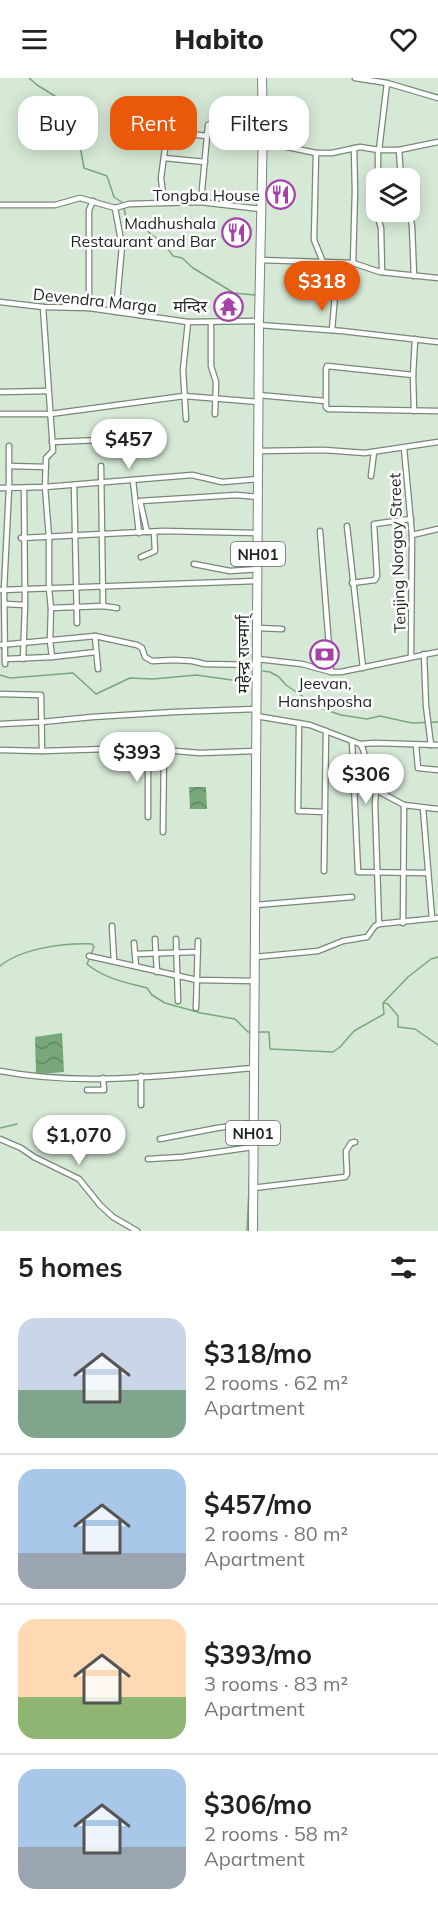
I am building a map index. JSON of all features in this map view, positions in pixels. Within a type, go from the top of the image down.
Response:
[{"type":"highway","name":"महेन्द्र राज्मार्ग्","points":[[262,78],[262,96]]},
{"type":"highway","name":"महेन्द्र राज्मार्ग्","points":[[253,1231],[258,399],[263,150]]},
{"type":"street","points":[[355,78],[438,98],[438,104]]},
{"type":"street","points":[[378,168],[378,150],[387,84]]},
{"type":"street","points":[[202,190],[209,128]]},
{"type":"street","points":[[164,202],[161,178],[167,134],[169,132],[207,136]]},
{"type":"street","points":[[302,150],[316,153],[332,153],[360,147],[399,150],[438,142]]},
{"type":"street","points":[[353,263],[354,148]]},
{"type":"street","points":[[399,150],[400,168]]},
{"type":"street","points":[[316,153],[314,240],[323,262]]},
{"type":"street","points":[[164,158],[205,162]]},
{"type":"street","points":[[0,205],[55,205],[80,198],[118,207],[164,202],[200,202],[261,209]]},
{"type":"street","points":[[89,308],[89,210],[93,201]]},
{"type":"street","points":[[116,312],[122,246],[118,207]]},
{"type":"street","points":[[379,222],[382,272]]},
{"type":"street","points":[[411,222],[414,276]]},
{"type":"street","points":[[260,260],[353,263],[382,272],[438,278]]},
{"type":"street","points":[[332,330],[334,295]]},
{"type":"street","name":"Devendra Marga","points":[[0,302],[43,307],[89,308],[188,322],[259,323],[438,342]]},
{"type":"street","points":[[43,307],[53,451],[46,458],[45,487],[49,537],[52,657]]},
{"type":"street","points":[[186,419],[183,370],[188,322]]},
{"type":"street","points":[[211,323],[211,366],[216,382],[215,414]]},
{"type":"street","points":[[414,411],[413,375],[416,339]]},
{"type":"street","points":[[413,375],[328,366],[326,369],[326,407],[328,409],[438,411]]},
{"type":"street","points":[[0,392],[48,391]]},
{"type":"street","points":[[0,414],[50,414],[184,396],[216,399],[325,400]]},
{"type":"street","points":[[52,442],[125,439]]},
{"type":"street","points":[[258,451],[374,452],[438,442]]},
{"type":"street","points":[[9,446],[9,488],[2,590],[5,604],[3,645],[6,662],[96,652]]},
{"type":"street","name":"Tenjing Norgay Street","points":[[404,448],[411,519],[411,656]]},
{"type":"street","points":[[371,476],[374,452]]},
{"type":"street","points":[[9,466],[46,467]]},
{"type":"street","points":[[101,466],[103,606]]},
{"type":"street","points":[[0,488],[45,487],[192,475],[222,482],[258,479]]},
{"type":"street","points":[[134,480],[139,533]]},
{"type":"street","points":[[74,485],[77,623]]},
{"type":"street","points":[[23,659],[24,488]]},
{"type":"street","points":[[258,497],[236,495],[140,501],[147,532],[258,533]]},
{"type":"street","points":[[352,583],[375,580],[377,576],[374,524],[411,519]]},
{"type":"street","points":[[346,526],[363,668]]},
{"type":"street","points":[[411,535],[438,530]]},
{"type":"street","points":[[23,538],[164,531]]},
{"type":"street","points":[[320,531],[331,672]]},
{"type":"street","points":[[154,532],[155,551]]},
{"type":"street","points":[[141,557],[162,549]]},
{"type":"street","points":[[194,564],[230,571],[258,569]]},
{"type":"street","points":[[2,590],[257,581]]},
{"type":"street","points":[[5,604],[25,605]]},
{"type":"street","points":[[51,608],[103,606],[117,608]]},
{"type":"street","points":[[257,627],[282,629]]},
{"type":"street","points":[[3,645],[95,636],[137,645],[142,648],[144,657],[152,661],[192,661],[205,664],[257,662],[302,664],[331,672],[363,668],[438,652]]},
{"type":"street","points":[[95,636],[98,669]]},
{"type":"street","points":[[424,654],[426,706],[431,745]]},
{"type":"street","points":[[0,694],[40,695],[42,751]]},
{"type":"street","points":[[0,724],[92,717],[256,713],[326,731],[360,744],[438,745]]},
{"type":"street","points":[[299,723],[298,811],[325,812]]},
{"type":"street","points":[[324,871],[326,731]]},
{"type":"street","points":[[352,741],[358,872],[428,873]]},
{"type":"street","points":[[360,744],[376,790],[379,924]]},
{"type":"street","points":[[416,745],[418,768],[438,770]]},
{"type":"street","points":[[0,750],[126,748],[200,753],[255,751]]},
{"type":"street","points":[[148,750],[148,817]]},
{"type":"street","points":[[164,751],[164,832]]},
{"type":"street","points":[[376,790],[404,805],[438,809]]},
{"type":"street","points":[[403,922],[404,805]]},
{"type":"street","points":[[423,808],[432,918]]},
{"type":"street","points":[[255,905],[352,897]]},
{"type":"street","points":[[255,957],[318,951],[343,941],[367,937],[379,924],[438,918]]},
{"type":"street","points":[[112,926],[114,961]]},
{"type":"street","points":[[155,939],[157,972]]},
{"type":"street","points":[[176,939],[178,1001]]},
{"type":"street","points":[[196,1008],[198,941]]},
{"type":"street","points":[[134,943],[136,966]]},
{"type":"street","points":[[135,954],[197,952]]},
{"type":"street","points":[[89,956],[197,980],[255,981]]},
{"type":"street","points":[[0,1071],[32,1077],[71,1079],[254,1068]]},
{"type":"street","points":[[141,1076],[141,1105]]},
{"type":"street","points":[[87,1090],[104,1090],[104,1078]]},
{"type":"street","points":[[160,1139],[254,1123]]},
{"type":"street","points":[[0,1138],[21,1148],[33,1157],[80,1179],[100,1205],[113,1217],[137,1231]]},
{"type":"street","points":[[253,1188],[345,1177],[347,1174],[346,1151],[351,1143],[356,1142]]},
{"type":"street","points":[[148,1159],[182,1157],[253,1147]]},
{"type":"water","points":[[189,787],[206,787],[207,809],[190,809]]},
{"type":"water","points":[[62,1033],[64,1072],[36,1074],[35,1037]]},
{"type":"waterway","points":[[29,78],[73,107],[84,168],[107,176],[114,197],[123,203],[126,218],[132,229],[147,231],[165,245],[173,256],[182,258],[193,268],[234,293],[255,295]]},
{"type":"waterway","points":[[263,671],[279,677],[286,685],[320,708],[341,715],[367,719],[380,716],[412,723],[438,722]]},
{"type":"waterway","points":[[0,675],[10,678],[73,673],[96,694],[130,678],[153,679],[196,675],[232,680],[251,676]]},
{"type":"waterway","points":[[0,966],[31,951],[69,944],[92,944],[94,947],[87,964],[101,973],[147,988],[152,995],[165,1003],[235,1019],[248,1032],[251,1032]]},
{"type":"waterway","points":[[258,1032],[269,1032],[270,1049],[333,1052],[354,1031],[384,1014],[383,1003],[408,977],[431,959],[438,957]]},
{"type":"waterway","points":[[384,1003],[388,1004],[398,1016],[398,1027],[415,1029],[438,1045]]},
{"type":"waterway","points":[[0,1128],[17,1124]]},
{"type":"waterway","points":[[247,1231],[250,1166]]},
{"type":"place","name":"Tongba House","points":[[281,195]]},
{"type":"place","name":"Madhushala Restaurant and Bar","points":[[237,232]]},
{"type":"place","name":"मन्दिर","points":[[228,306]]},
{"type":"place","name":"Jeevan, Hanshposha","points":[[325,655]]}]
